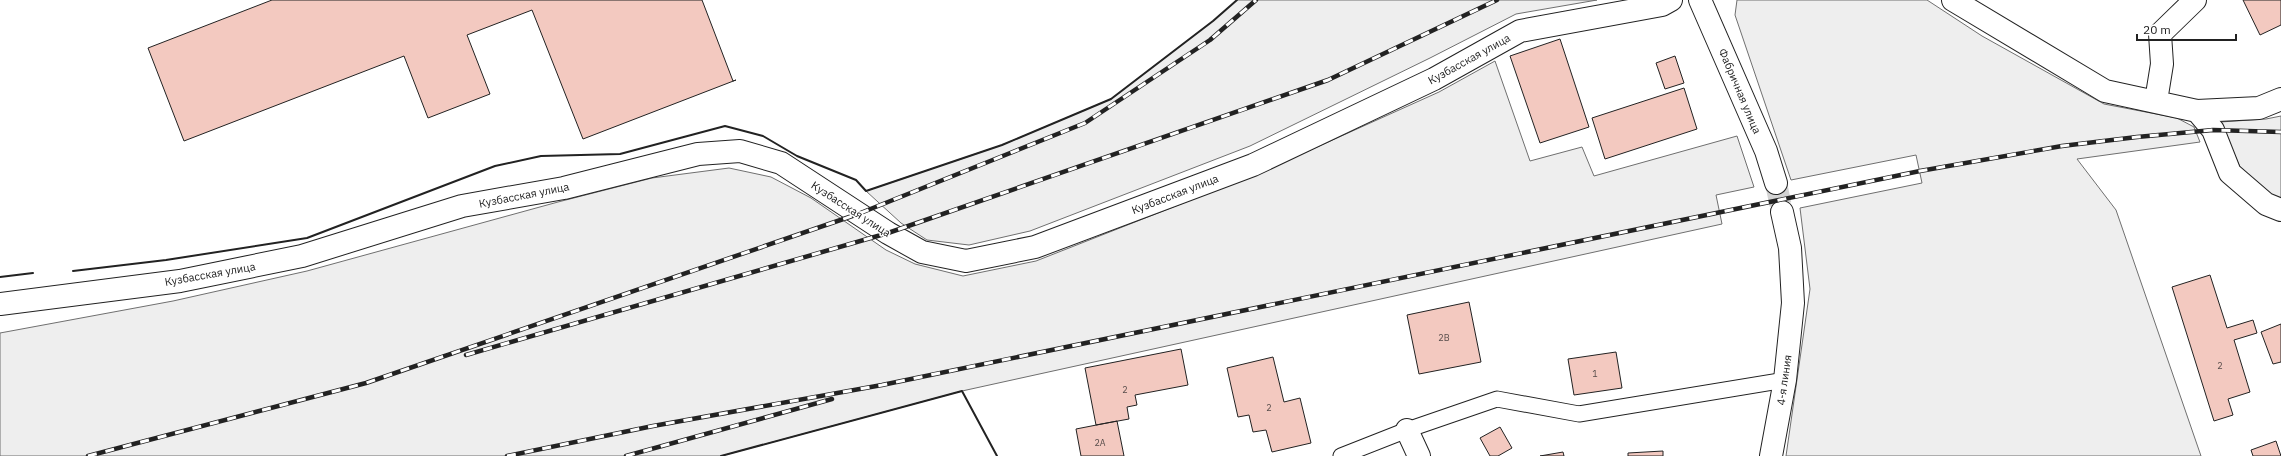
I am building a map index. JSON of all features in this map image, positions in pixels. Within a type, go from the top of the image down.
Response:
[{"type":"street","name":"Кузбасская улица","points":[[0,304],[180,281],[302,256],[462,206],[564,188],[698,154],[740,151],[781,163],[888,233],[922,252],[966,261],[1035,247],[1253,165],[1434,79],[1520,31],[1662,5],[1671,0]]},
{"type":"street","name":"Фабричная улица","points":[[1700,0],[1766,151],[1776,183]]},
{"type":"street","points":[[1953,0],[2105,91],[2197,110],[2259,108],[2281,99]]},
{"type":"street","points":[[2156,101],[2162,64],[2160,34],[2195,0]]},
{"type":"street","points":[[2197,110],[2213,130],[2230,173],[2266,204],[2281,210]]},
{"type":"street","name":"4-я линия","points":[[1771,456],[1785,380],[1793,303],[1790,248],[1782,212]]},
{"type":"street","points":[[1407,430],[1420,456]]},
{"type":"lane","points":[[1341,456],[1407,430],[1497,399],[1579,414],[1785,380]]},
{"type":"shaded area","points":[[1237,0],[1597,0],[1516,14],[1250,146],[1030,231],[969,245],[927,240],[901,223],[866,191],[1002,145],[1111,99],[1213,21]]},
{"type":"shaded area","points":[[1737,0],[1927,0],[1982,36],[2104,104],[2177,118],[2194,127],[2200,142],[2077,159],[2116,210],[2201,456],[1786,456],[1810,289],[1800,208],[1922,183],[1916,155],[1791,180],[1735,15]]},
{"type":"shaded area","points":[[1495,61],[1530,161],[1582,147],[1594,176],[1737,136],[1754,187],[1716,195],[1722,224],[962,391],[721,456],[0,456],[0,333],[173,301],[307,271],[558,202],[652,178],[729,168],[771,177],[811,198],[886,250],[915,264],[963,276],[1036,261],[1257,174],[1439,92]]},
{"type":"shaded area","points":[[2281,116],[2281,202],[2275,200],[2240,167],[2220,122],[2266,119]]},
{"type":"building","points":[[272,0],[702,0],[733,81],[736,80],[583,139],[532,10],[467,35],[490,94],[428,118],[404,56],[184,141],[148,48]]},
{"type":"building","points":[[2243,0],[2281,0],[2281,25],[2260,35]]},
{"type":"building","points":[[1560,39],[1589,127],[1540,143],[1510,56]]},
{"type":"building","points":[[1675,56],[1684,83],[1665,89],[1656,63]]},
{"type":"building","points":[[1684,88],[1697,129],[1605,159],[1592,118]]},
{"type":"building","points":[[2210,275],[2227,328],[2253,320],[2257,333],[2234,340],[2250,392],[2228,399],[2233,415],[2214,421],[2172,287]]},
{"type":"building","points":[[1469,302],[1481,362],[1419,374],[1407,315]]},
{"type":"building","points":[[2281,324],[2281,362],[2273,364],[2261,332]]},
{"type":"building","points":[[1181,349],[1188,385],[1135,395],[1137,405],[1127,407],[1129,419],[1096,425],[1085,368]]},
{"type":"building","points":[[1616,352],[1622,388],[1574,395],[1568,359]]},
{"type":"building","points":[[1273,357],[1284,402],[1300,398],[1311,443],[1272,452],[1266,430],[1253,432],[1249,415],[1238,417],[1227,368]]},
{"type":"building","points":[[1117,421],[1124,456],[1081,456],[1076,429]]},
{"type":"building","points":[[1500,427],[1512,448],[1498,456],[1490,456],[1480,438]]},
{"type":"building","points":[[2276,441],[2281,456],[2253,456],[2251,450]]},
{"type":"building","points":[[1663,451],[1663,456],[1628,456],[1628,453]]},
{"type":"building","points":[[1563,452],[1564,456],[1540,456]]},
{"type":"tunnel","points":[[1776,183],[1782,212]]},
{"type":"railway","points":[[88,456],[366,383],[858,214],[1085,123],[1210,40],[1256,0]]},
{"type":"railway","points":[[466,355],[888,233],[1328,80],[1497,0]]},
{"type":"railway","points":[[507,456],[653,426],[882,385],[1920,171],[2062,146],[2137,137],[2213,130],[2281,132]]},
{"type":"railway","points":[[626,456],[832,399]]},
{"type":"wall","points":[[73,271],[166,260],[307,238],[495,166],[541,156],[620,154],[725,126],[763,136],[797,156],[856,180],[866,191],[1002,145],[1111,99],[1213,21],[1237,0]]},
{"type":"wall","points":[[0,277],[33,273]]},
{"type":"wall","points":[[721,456],[962,391],[997,456]]}]
